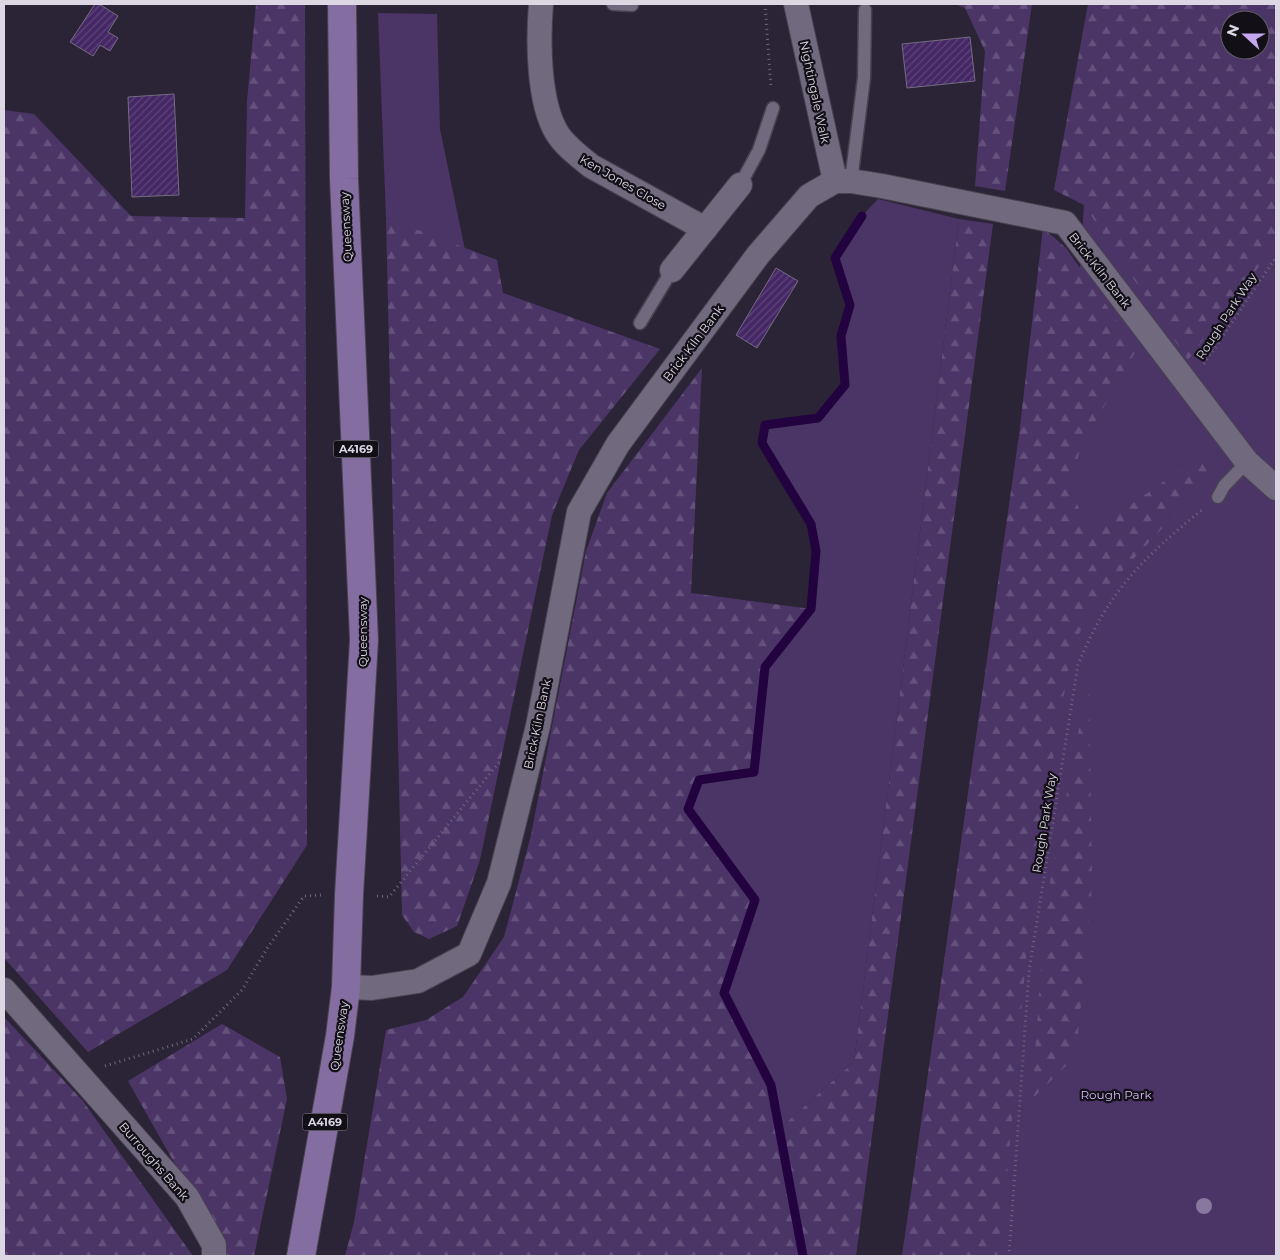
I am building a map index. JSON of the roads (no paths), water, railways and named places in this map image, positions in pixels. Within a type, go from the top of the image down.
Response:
[{"type":"main road","name":"Queensway","points":[[301,1256],[340,1036],[346,987],[349,894],[364,640],[344,179],[342,4]]},
{"type":"street","name":"Ken Jones Close","points":[[542,4],[542,84],[548,115],[558,134],[575,153],[591,166],[705,228]]},
{"type":"street","name":"Nightingale Walk","points":[[796,4],[843,181]]},
{"type":"street","name":"Brick Kiln Bank","points":[[346,987],[372,988],[418,981],[469,954],[501,874],[538,726],[579,512],[618,444],[758,255],[809,196],[843,181],[1065,223],[1247,462],[1276,488]]},
{"type":"street","points":[[672,270],[740,185]]},
{"type":"street","name":"Burroughs Bank","points":[[4,990],[187,1197],[214,1245],[214,1256]]},
{"type":"lane","points":[[613,4],[632,5]]},
{"type":"lane","points":[[843,181],[864,78],[865,10]]},
{"type":"lane","points":[[740,185],[759,150],[773,108]]},
{"type":"lane","points":[[640,323],[672,270]]},
{"type":"lane","points":[[1218,497],[1224,486],[1247,462]]},
{"type":"waterway","points":[[803,1256],[771,1085],[724,993],[755,900],[688,809],[699,780],[754,772],[765,667],[811,609],[816,551],[811,524],[762,443],[765,425],[818,418],[845,385],[841,336],[850,305],[835,258],[862,216]]},
{"type":"park label","name":"Rough Park","points":[[1116,1094]]}]
